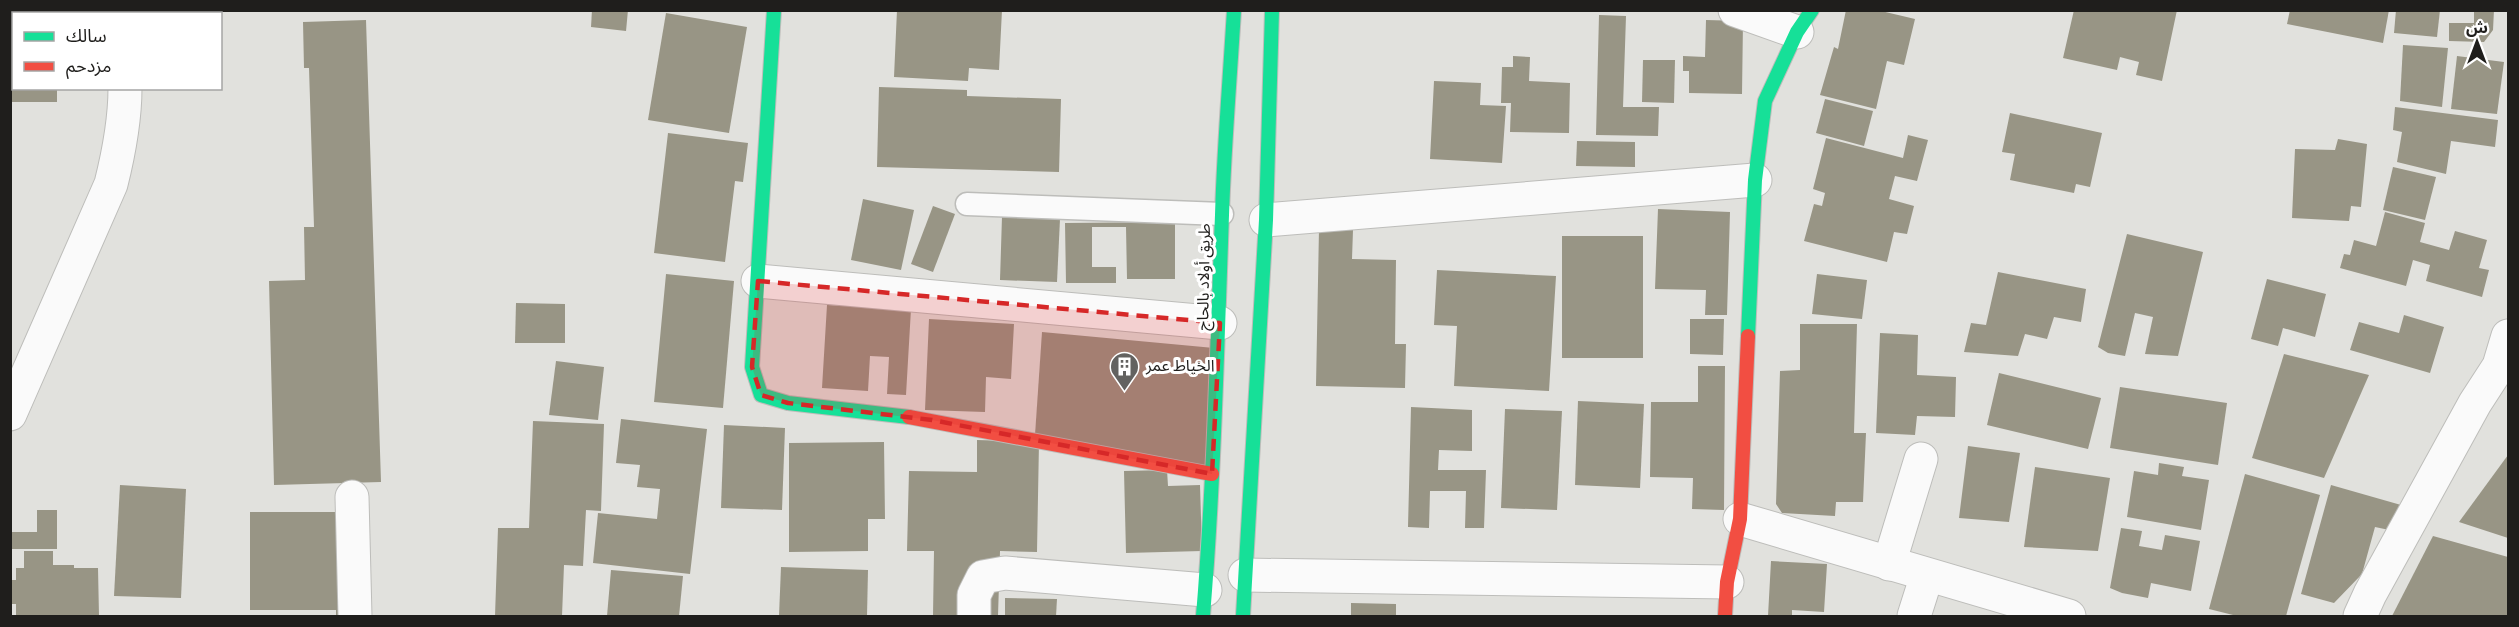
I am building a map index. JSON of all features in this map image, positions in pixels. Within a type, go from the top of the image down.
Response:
[{"type":"street","points":[[774,10],[753,367],[761,395],[788,403],[932,420],[1212,474]]},
{"type":"street","name":"طريق أولاد بالحاج","points":[[1204,603],[1220,323],[1222,214],[1234,10]]},
{"type":"street","points":[[1243,616],[1266,220],[1272,10]]},
{"type":"street","points":[[1725,616],[1727,582],[1740,519],[1755,180],[1765,100],[1804,21],[1735,10]]},
{"type":"street","points":[[10,414],[111,184],[120,144],[125,90]]},
{"type":"street","points":[[1266,220],[1755,180]]},
{"type":"street","points":[[758,281],[1220,323]]},
{"type":"street","points":[[2360,616],[2464,423],[2505,357]]},
{"type":"street","points":[[1890,564],[1921,459]]},
{"type":"street","points":[[352,497],[355,616]]},
{"type":"street","points":[[1740,519],[2070,616]]},
{"type":"street","points":[[974,616],[974,595],[983,577],[1005,573],[1204,603]]},
{"type":"street","points":[[1914,616],[1927,574]]},
{"type":"street","points":[[1245,575],[1727,582]]},
{"type":"lane","points":[[967,204],[1222,214]]},
{"type":"highlighted area","points":[[758,281],[1220,323],[1212,474],[932,420],[788,403],[761,395],[752,367]]},
{"type":"building","points":[[10,10],[56,10],[56,12],[12,12],[12,90],[57,90],[57,102],[10,102]]},
{"type":"building","points":[[592,10],[628,10],[626,31],[591,27]]},
{"type":"building","points":[[897,10],[1002,10],[999,70],[969,68],[968,81],[894,77]]},
{"type":"building","points":[[1846,10],[1877,10],[1915,19],[1904,65],[1887,61],[1876,109],[1820,95],[1834,47],[1838,49]]},
{"type":"building","points":[[2074,10],[2177,10],[2162,81],[2136,75],[2139,62],[2120,57],[2117,70],[2063,58]]},
{"type":"building","points":[[2290,10],[2389,10],[2383,43],[2287,24]]},
{"type":"building","points":[[2396,10],[2440,10],[2437,37],[2394,33]]},
{"type":"building","points":[[2474,10],[2494,10],[2493,30],[2484,42],[2449,41],[2449,23],[2474,23]]},
{"type":"building","points":[[666,13],[747,27],[729,133],[648,120]]},
{"type":"building","points":[[1599,15],[1626,16],[1623,107],[1659,107],[1658,136],[1596,135]]},
{"type":"building","points":[[366,20],[381,482],[274,485],[269,281],[305,280],[304,227],[314,227],[309,68],[304,68],[303,22]]},
{"type":"building","points":[[1706,20],[1743,21],[1742,94],[1689,93],[1689,71],[1683,71],[1683,56],[1705,57]]},
{"type":"building","points":[[2403,45],[2448,48],[2442,107],[2400,101]]},
{"type":"building","points":[[1513,56],[1530,57],[1529,81],[1570,83],[1569,133],[1510,132],[1511,103],[1501,103],[1502,67],[1513,67]]},
{"type":"building","points":[[2457,56],[2504,62],[2497,114],[2451,109]]},
{"type":"building","points":[[1643,60],[1675,60],[1674,103],[1642,102]]},
{"type":"building","points":[[1434,81],[1481,83],[1480,105],[1506,106],[1502,163],[1430,159]]},
{"type":"building","points":[[879,87],[967,90],[967,96],[1061,99],[1059,172],[877,167]]},
{"type":"building","points":[[1825,99],[1873,111],[1864,146],[1816,133]]},
{"type":"building","points":[[2395,107],[2498,120],[2495,147],[2451,141],[2446,174],[2397,162],[2402,132],[2393,130]]},
{"type":"building","points":[[2010,113],[2102,133],[2090,187],[2076,184],[2074,193],[2010,180],[2015,154],[2002,152]]},
{"type":"building","points":[[668,133],[748,143],[743,182],[735,181],[725,262],[654,253]]},
{"type":"building","points":[[1908,135],[1928,140],[1917,181],[1895,176],[1889,199],[1914,206],[1907,234],[1894,232],[1887,262],[1804,241],[1814,204],[1822,206],[1825,193],[1813,189],[1826,138],[1903,158]]},
{"type":"building","points":[[2338,139],[2367,144],[2361,207],[2351,206],[2349,221],[2292,218],[2295,149],[2335,150]]},
{"type":"building","points":[[1577,141],[1635,142],[1635,167],[1576,166]]},
{"type":"building","points":[[2393,167],[2436,177],[2425,220],[2383,210]]},
{"type":"building","points":[[863,199],[914,210],[901,270],[851,260]]},
{"type":"building","points":[[933,206],[955,214],[933,272],[911,264]]},
{"type":"building","points":[[1658,209],[1730,212],[1727,315],[1705,315],[1706,290],[1655,289]]},
{"type":"building","points":[[2385,212],[2425,223],[2420,242],[2449,250],[2455,231],[2487,240],[2479,268],[2489,270],[2482,297],[2426,281],[2430,265],[2413,260],[2406,286],[2340,268],[2344,254],[2350,255],[2354,240],[2376,246]]},
{"type":"building","points":[[1002,217],[1060,219],[1057,282],[1000,280]]},
{"type":"building","points":[[1175,222],[1175,279],[1127,279],[1126,227],[1092,227],[1092,267],[1116,267],[1116,283],[1066,283],[1065,223]]},
{"type":"building","points":[[1319,229],[1353,230],[1352,259],[1396,260],[1395,344],[1406,344],[1405,388],[1316,386]]},
{"type":"building","points":[[2127,234],[2203,252],[2178,356],[2145,354],[2153,317],[2135,313],[2125,356],[2108,353],[2098,347]]},
{"type":"building","points":[[1562,236],[1643,236],[1643,358],[1562,358]]},
{"type":"building","points":[[1437,270],[1556,276],[1549,391],[1454,386],[1457,326],[1434,325]]},
{"type":"building","points":[[1998,272],[2086,289],[2081,322],[2054,317],[2047,339],[2025,334],[2018,356],[1964,352],[1971,323],[1986,325]]},
{"type":"building","points":[[666,274],[734,281],[723,408],[654,402]]},
{"type":"building","points":[[1817,274],[1867,280],[1862,319],[1812,314]]},
{"type":"building","points":[[2267,279],[2326,294],[2315,337],[2283,328],[2278,346],[2251,339]]},
{"type":"building","points":[[516,303],[565,304],[565,343],[515,343]]},
{"type":"building","points":[[827,305],[911,309],[906,395],[887,394],[889,357],[870,356],[868,391],[822,388]]},
{"type":"building","points":[[2404,315],[2444,327],[2430,373],[2350,350],[2359,322],[2399,333]]},
{"type":"building","points":[[929,319],[1014,324],[1011,379],[986,377],[985,412],[925,410]]},
{"type":"building","points":[[1690,319],[1724,319],[1723,355],[1690,354]]},
{"type":"building","points":[[1800,324],[1857,324],[1854,433],[1866,433],[1863,502],[1836,502],[1835,516],[1782,513],[1776,504],[1780,371],[1800,370]]},
{"type":"building","name":"الخياط عمر","points":[[1042,332],[1214,348],[1208,470],[1035,435]]},
{"type":"building","points":[[1880,333],[1918,335],[1917,375],[1956,377],[1955,417],[1917,416],[1915,435],[1876,433]]},
{"type":"building","points":[[2284,354],[2369,375],[2324,478],[2252,458]]},
{"type":"building","points":[[556,361],[604,367],[598,420],[549,415]]},
{"type":"building","points":[[1698,366],[1725,366],[1724,510],[1692,509],[1693,478],[1650,477],[1651,402],[1698,402]]},
{"type":"building","points":[[1999,373],[2101,398],[2088,449],[1987,425]]},
{"type":"building","points":[[2120,387],[2227,403],[2218,465],[2110,448]]},
{"type":"building","points":[[1578,401],[1644,404],[1640,488],[1575,485]]},
{"type":"building","points":[[1411,407],[1472,410],[1472,451],[1439,450],[1438,470],[1486,470],[1484,528],[1465,528],[1466,491],[1430,491],[1429,528],[1408,527]]},
{"type":"building","points":[[1505,409],[1562,411],[1557,510],[1501,508]]},
{"type":"building","points":[[621,419],[707,429],[690,574],[593,563],[598,513],[657,519],[660,489],[637,487],[640,465],[616,463]]},
{"type":"building","points":[[533,421],[604,424],[601,511],[586,510],[583,566],[564,565],[562,616],[495,616],[498,528],[529,528]]},
{"type":"building","points":[[724,425],[785,428],[782,510],[721,508]]},
{"type":"building","points":[[977,440],[1039,442],[1037,552],[1000,551],[998,616],[933,616],[934,551],[907,551],[909,471],[977,472]]},
{"type":"building","points":[[884,442],[885,519],[868,519],[868,551],[789,552],[789,443]]},
{"type":"building","points":[[1968,446],[2020,453],[2009,522],[1959,518]]},
{"type":"building","points":[[2508,455],[2508,538],[2459,522]]},
{"type":"building","points":[[2159,463],[2184,467],[2182,476],[2209,480],[2201,530],[2127,517],[2134,471],[2158,475]]},
{"type":"building","points":[[2035,467],[2110,478],[2098,551],[2024,547]]},
{"type":"building","points":[[1167,470],[1168,486],[1200,485],[1202,551],[1126,553],[1124,471]]},
{"type":"building","points":[[2245,474],[2320,495],[2286,616],[2237,616],[2209,609]]},
{"type":"building","points":[[120,485],[186,489],[181,598],[114,596]]},
{"type":"building","points":[[2331,485],[2401,505],[2394,531],[2375,527],[2362,574],[2334,603],[2301,594]]},
{"type":"building","points":[[37,510],[57,510],[57,549],[10,549],[10,532],[37,532]]},
{"type":"building","points":[[250,512],[362,512],[362,616],[336,616],[336,610],[250,610]]},
{"type":"building","points":[[2121,528],[2142,531],[2139,546],[2162,550],[2165,535],[2200,541],[2191,591],[2151,583],[2148,598],[2110,588]]},
{"type":"building","points":[[2433,536],[2508,557],[2507,616],[2392,616]]},
{"type":"building","points":[[24,551],[53,551],[53,565],[98,568],[99,616],[16,616],[16,604],[11,604],[11,580],[16,580],[16,568],[24,568]]},
{"type":"building","points":[[1771,561],[1827,564],[1824,612],[1792,610],[1792,616],[1768,616]]},
{"type":"building","points":[[781,567],[868,570],[867,616],[779,616]]},
{"type":"building","points":[[611,570],[683,576],[679,616],[607,616]]},
{"type":"building","points":[[1005,598],[1057,599],[1056,616],[1005,616]]},
{"type":"building","points":[[1351,603],[1396,604],[1396,616],[1351,616]]},
{"type":"traffic: fast","points":[[774,10],[752,367],[761,395],[788,403],[909,417]]},
{"type":"traffic: fast","points":[[1203,616],[1213,466],[1224,164],[1234,10]]},
{"type":"traffic: fast","points":[[1243,616],[1266,220],[1272,10]]},
{"type":"traffic: fast","points":[[1748,336],[1755,180],[1765,101],[1797,32],[1812,10]]},
{"type":"traffic: jam","points":[[1725,616],[1727,582],[1740,519],[1748,336]]},
{"type":"traffic: jam","points":[[909,417],[1212,474]]},
{"type":"place","name":"الخياط عمر","points":[[1125,392]]}]
